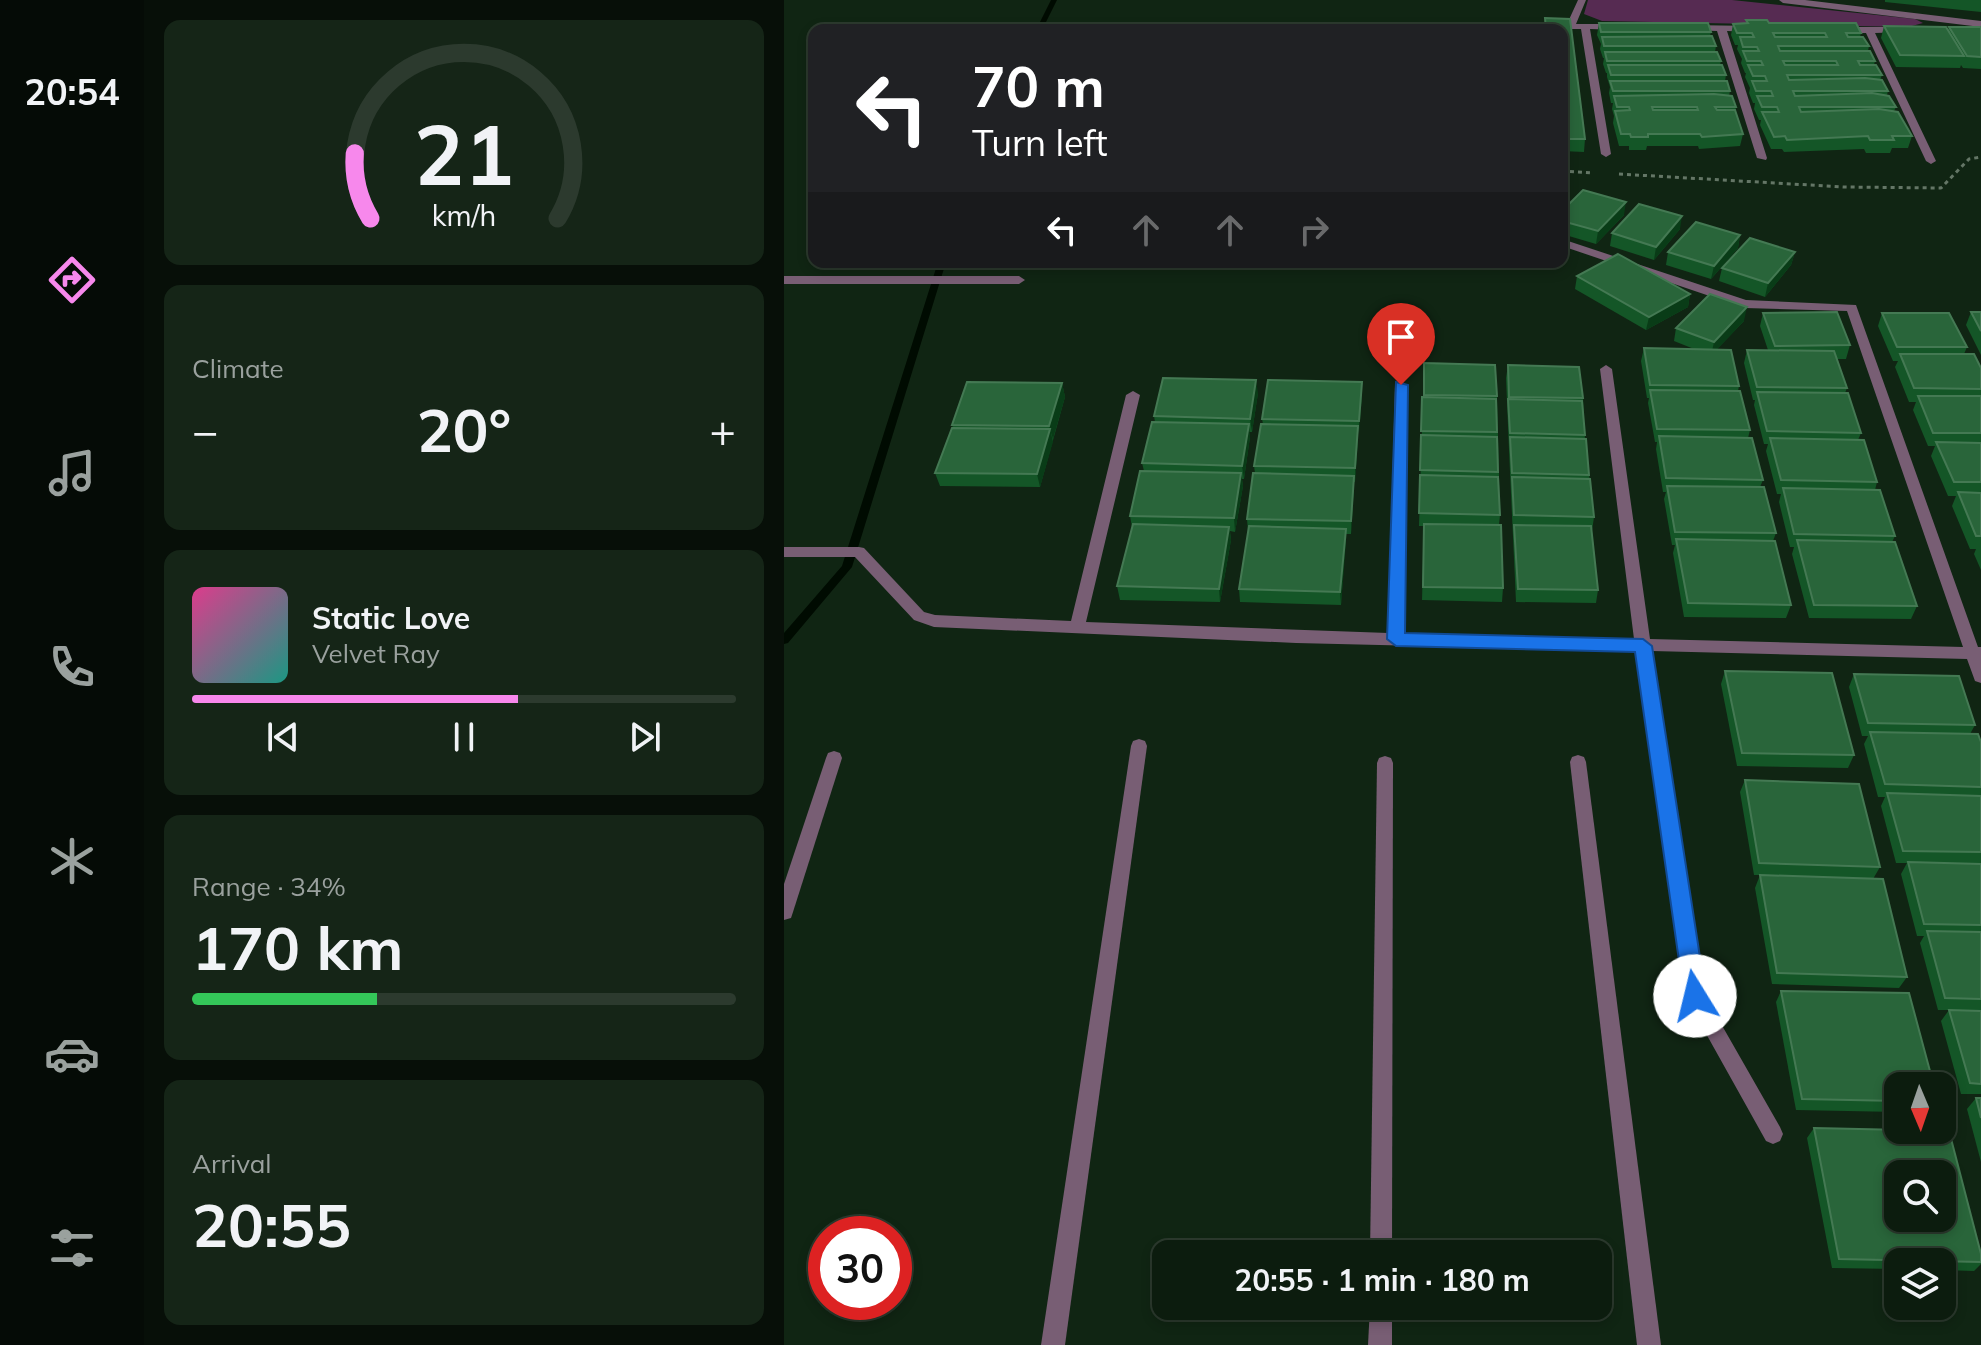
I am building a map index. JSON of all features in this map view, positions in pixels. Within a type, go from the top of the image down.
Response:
[{"type":"street","points":[[1582,0],[1570,27],[1630,27]]},
{"type":"street","points":[[1783,0],[1876,4],[1981,24]]},
{"type":"street","points":[[1585,27],[1606,154]]},
{"type":"street","points":[[1675,28],[1765,29]]},
{"type":"street","points":[[1721,28],[1762,158]]},
{"type":"street","points":[[1824,30],[1911,30]]},
{"type":"street","points":[[1869,30],[1931,161]]},
{"type":"street","points":[[1939,30],[1981,31]]},
{"type":"street","points":[[1568,244],[1745,304],[1852,308],[1977,653],[1981,677]]},
{"type":"street","points":[[784,280],[1019,280]]},
{"type":"street","points":[[1606,369],[1695,996],[1773,1134]]},
{"type":"street","points":[[1396,639],[1401,385]]},
{"type":"street","points":[[1077,628],[1133,395]]},
{"type":"street","points":[[784,552],[859,552],[926,620],[1396,639],[1977,653]]},
{"type":"street","points":[[1053,1345],[1139,746]]},
{"type":"street","points":[[784,912],[834,758]]},
{"type":"street","points":[[1578,762],[1649,1345]]},
{"type":"street","points":[[1381,1240],[1385,763]]},
{"type":"street","points":[[1380,1345],[1381,1320]]},
{"type":"shaded area","points":[[1588,0],[1732,0],[1915,19],[1923,23],[1908,27],[1602,21],[1584,14]]},
{"type":"building","points":[[1545,18],[1570,19],[1585,139],[1568,139],[1568,24],[1546,24]]},
{"type":"building","points":[[1746,20],[1856,23],[1861,33],[1846,33],[1848,37],[1863,37],[1869,46],[1778,46],[1780,51],[1870,51],[1875,61],[1858,61],[1860,65],[1876,65],[1882,75],[1787,75],[1789,80],[1865,78],[1882,80],[1888,91],[1793,91],[1795,96],[1872,93],[1889,96],[1896,107],[1799,107],[1801,112],[1879,109],[1898,112],[1912,136],[1892,136],[1894,140],[1870,140],[1868,136],[1787,140],[1785,136],[1774,137],[1762,112],[1779,112],[1777,107],[1762,107],[1757,96],[1773,96],[1771,91],[1756,91],[1752,81],[1767,81],[1765,76],[1753,76],[1748,65],[1763,65],[1761,61],[1747,61],[1743,51],[1759,51],[1757,47],[1743,47],[1740,37],[1754,37],[1752,33],[1737,33],[1733,24],[1748,23]],"holes":[[[1773,33],[1825,33],[1827,37],[1775,37]],[[1783,61],[1836,61],[1838,65],[1785,65]]]},
{"type":"building","points":[[1599,23],[1708,23],[1711,32],[1601,32]]},
{"type":"building","points":[[1884,26],[1946,27],[1964,56],[1900,55]]},
{"type":"building","points":[[1949,27],[1981,27],[1981,57],[1967,56]]},
{"type":"building","points":[[1712,36],[1716,46],[1604,46],[1602,37]]},
{"type":"building","points":[[1605,52],[1717,52],[1721,61],[1607,61]]},
{"type":"building","points":[[1608,65],[1722,65],[1726,75],[1611,75]]},
{"type":"building","points":[[1610,81],[1727,81],[1730,91],[1613,91]]},
{"type":"building","points":[[1614,96],[1732,96],[1736,107],[1715,107],[1717,110],[1735,110],[1743,134],[1702,137],[1700,134],[1648,134],[1648,137],[1631,137],[1630,134],[1621,134],[1615,111],[1630,110],[1629,107],[1617,107]],"holes":[[[1652,107],[1697,107],[1698,110],[1653,110]]]},
{"type":"building","points":[[1583,190],[1626,202],[1598,231],[1568,223],[1568,205]]},
{"type":"building","points":[[1639,204],[1682,216],[1656,247],[1612,233]]},
{"type":"building","points":[[1696,222],[1740,235],[1714,266],[1668,252]]},
{"type":"building","points":[[1750,238],[1795,252],[1768,283],[1722,268]]},
{"type":"building","points":[[1618,254],[1690,294],[1649,317],[1577,276]]},
{"type":"building","points":[[1710,294],[1747,307],[1714,342],[1676,328]]},
{"type":"building","points":[[1837,312],[1850,345],[1775,346],[1763,313]]},
{"type":"building","points":[[1971,312],[1981,312],[1981,331]]},
{"type":"building","points":[[1882,313],[1949,313],[1967,347],[1897,347]]},
{"type":"building","points":[[1644,348],[1731,350],[1739,386],[1650,385]]},
{"type":"building","points":[[1747,350],[1834,351],[1847,388],[1757,387]]},
{"type":"building","points":[[1900,354],[1974,354],[1981,368],[1981,389],[1914,388]]},
{"type":"building","points":[[1424,363],[1495,365],[1497,396],[1424,395]]},
{"type":"building","points":[[1508,365],[1579,367],[1583,398],[1509,397]]},
{"type":"building","points":[[1163,378],[1256,380],[1250,419],[1154,416]]},
{"type":"building","points":[[1268,380],[1362,382],[1359,421],[1262,419]]},
{"type":"building","points":[[967,382],[1062,383],[1049,426],[952,425]]},
{"type":"building","points":[[1650,390],[1740,391],[1750,430],[1657,429]]},
{"type":"building","points":[[1757,392],[1848,393],[1861,433],[1767,431]]},
{"type":"building","points":[[1918,396],[1981,396],[1981,433],[1933,433]]},
{"type":"building","points":[[1422,397],[1496,399],[1497,432],[1421,431]]},
{"type":"building","points":[[1508,399],[1582,401],[1585,435],[1510,433]]},
{"type":"building","points":[[1152,422],[1249,424],[1242,466],[1142,463]]},
{"type":"building","points":[[1261,424],[1358,426],[1355,468],[1254,466]]},
{"type":"building","points":[[952,428],[1050,429],[1037,474],[935,473]]},
{"type":"building","points":[[1421,435],[1497,437],[1498,472],[1420,470]]},
{"type":"building","points":[[1659,436],[1752,438],[1763,480],[1666,478]]},
{"type":"building","points":[[1510,437],[1586,439],[1589,475],[1512,473]]},
{"type":"building","points":[[1770,438],[1864,440],[1877,482],[1781,480]]},
{"type":"building","points":[[1936,442],[1981,443],[1981,482],[1954,482]]},
{"type":"building","points":[[1140,471],[1241,473],[1234,518],[1130,516]]},
{"type":"building","points":[[1253,473],[1354,476],[1351,521],[1247,519]]},
{"type":"building","points":[[1420,475],[1498,477],[1500,515],[1419,513]]},
{"type":"building","points":[[1512,477],[1590,479],[1594,517],[1514,515]]},
{"type":"building","points":[[1667,486],[1764,487],[1776,533],[1675,532]]},
{"type":"building","points":[[1783,488],[1880,490],[1895,536],[1794,534]]},
{"type":"building","points":[[1958,492],[1981,493],[1981,536],[1976,536]]},
{"type":"building","points":[[1133,524],[1229,527],[1219,589],[1117,586]]},
{"type":"building","points":[[1424,524],[1501,525],[1503,588],[1423,587]]},
{"type":"building","points":[[1514,525],[1591,526],[1598,590],[1518,589]]},
{"type":"building","points":[[1249,526],[1346,529],[1340,592],[1239,589]]},
{"type":"building","points":[[1676,539],[1775,541],[1791,605],[1688,603]]},
{"type":"building","points":[[1797,540],[1895,542],[1917,606],[1814,605]]},
{"type":"building","points":[[1725,671],[1832,673],[1854,755],[1742,753]]},
{"type":"building","points":[[1854,674],[1959,676],[1975,725],[1868,723]]},
{"type":"building","points":[[1870,732],[1978,734],[1981,742],[1981,787],[1885,784]]},
{"type":"building","points":[[1745,780],[1859,784],[1880,867],[1759,863]]},
{"type":"building","points":[[1887,793],[1981,796],[1981,852],[1903,851]]},
{"type":"building","points":[[1908,862],[1981,864],[1981,925],[1924,924]]},
{"type":"building","points":[[1760,875],[1883,879],[1907,977],[1777,973]]},
{"type":"building","points":[[1927,931],[1981,932],[1981,999],[1945,998]]},
{"type":"building","points":[[1781,991],[1909,993],[1930,1072],[1884,1072],[1884,1101],[1802,1099]]},
{"type":"building","points":[[1949,1010],[1981,1011],[1981,1084],[1970,1083]]},
{"type":"building","points":[[1976,1098],[1981,1098],[1981,1118]]},
{"type":"building","points":[[1814,1128],[1884,1130],[1884,1144],[1952,1144],[1981,1262],[1956,1261],[1956,1248],[1884,1248],[1884,1260],[1839,1259]]},
{"type":"waterway","points":[[1042,24],[1054,0]]},
{"type":"waterway","points":[[851,551],[940,268]]},
{"type":"waterway","points":[[784,640],[847,567],[851,554]]},
{"type":"route","points":[[1401,385],[1396,639],[1643,646],[1695,996]]}]
